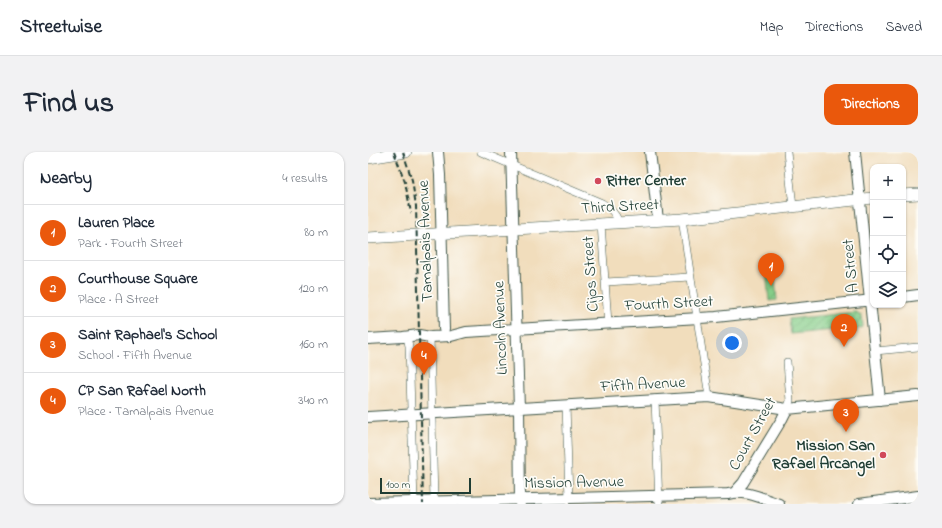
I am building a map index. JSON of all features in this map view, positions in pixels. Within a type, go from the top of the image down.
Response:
[{"type":"main road","points":[[368,158],[406,152]]},
{"type":"main road","points":[[906,195],[918,194]]},
{"type":"main road","name":"Third Street","points":[[368,238],[682,219],[870,198]]},
{"type":"street","name":"Tamalpais Avenue","points":[[438,152],[442,233],[444,329]]},
{"type":"street","points":[[481,152],[602,204],[611,209],[618,222]]},
{"type":"street","name":"Lincoln Avenue","points":[[511,152],[519,408],[520,502]]},
{"type":"street","points":[[650,152],[658,220]]},
{"type":"street","points":[[787,152],[793,206]]},
{"type":"street","name":"A Street","points":[[855,152],[870,292]]},
{"type":"street","points":[[682,219],[709,397]]},
{"type":"street","name":"Cijos Street","points":[[601,224],[608,323]]},
{"type":"street","points":[[606,282],[690,277]]},
{"type":"street","points":[[906,297],[918,295]]},
{"type":"street","name":"Fourth Street","points":[[368,339],[419,335],[430,337],[451,336],[466,332],[697,318],[870,301]]},
{"type":"street","name":"A Street","points":[[872,308],[880,400]]},
{"type":"street","name":"Fourth Street","points":[[419,335],[427,330],[451,329],[466,332]]},
{"type":"street","points":[[407,337],[409,346],[414,502]]},
{"type":"street","points":[[430,337],[434,501]]},
{"type":"street","points":[[875,351],[918,347]]},
{"type":"street","name":"Court Street","points":[[734,493],[747,477],[787,409],[790,401],[787,362]]},
{"type":"street","name":"Fifth Avenue","points":[[368,417],[709,397],[787,409],[918,396]]},
{"type":"street","points":[[655,399],[659,500]]},
{"type":"street","points":[[566,405],[569,499]]},
{"type":"street","name":"Mission Avenue","points":[[368,503],[434,501],[520,502],[569,499],[659,500],[734,493],[748,494],[779,504]]},
{"type":"street","points":[[859,504],[918,496]]},
{"type":"green space","points":[[766,271],[774,271],[777,300],[769,301]]},
{"type":"green space","points":[[857,312],[862,316],[863,327],[857,329],[856,333],[855,328],[791,334],[789,319]]},
{"type":"railway","points":[[394,152],[405,182],[411,213]]},
{"type":"railway","points":[[403,152],[412,180],[416,206],[423,504]]},
{"type":"place","name":"Ritter Center","points":[[598,181]]},
{"type":"place","name":"Lauren Place","points":[[771,286]]},
{"type":"place","name":"Courthouse Square","points":[[844,347]]},
{"type":"place","name":"CP San Rafael North","points":[[424,375]]},
{"type":"place","name":"Saint Raphael's School","points":[[846,432]]},
{"type":"place","name":"Mission San Rafael Arcangel","points":[[883,455]]}]
